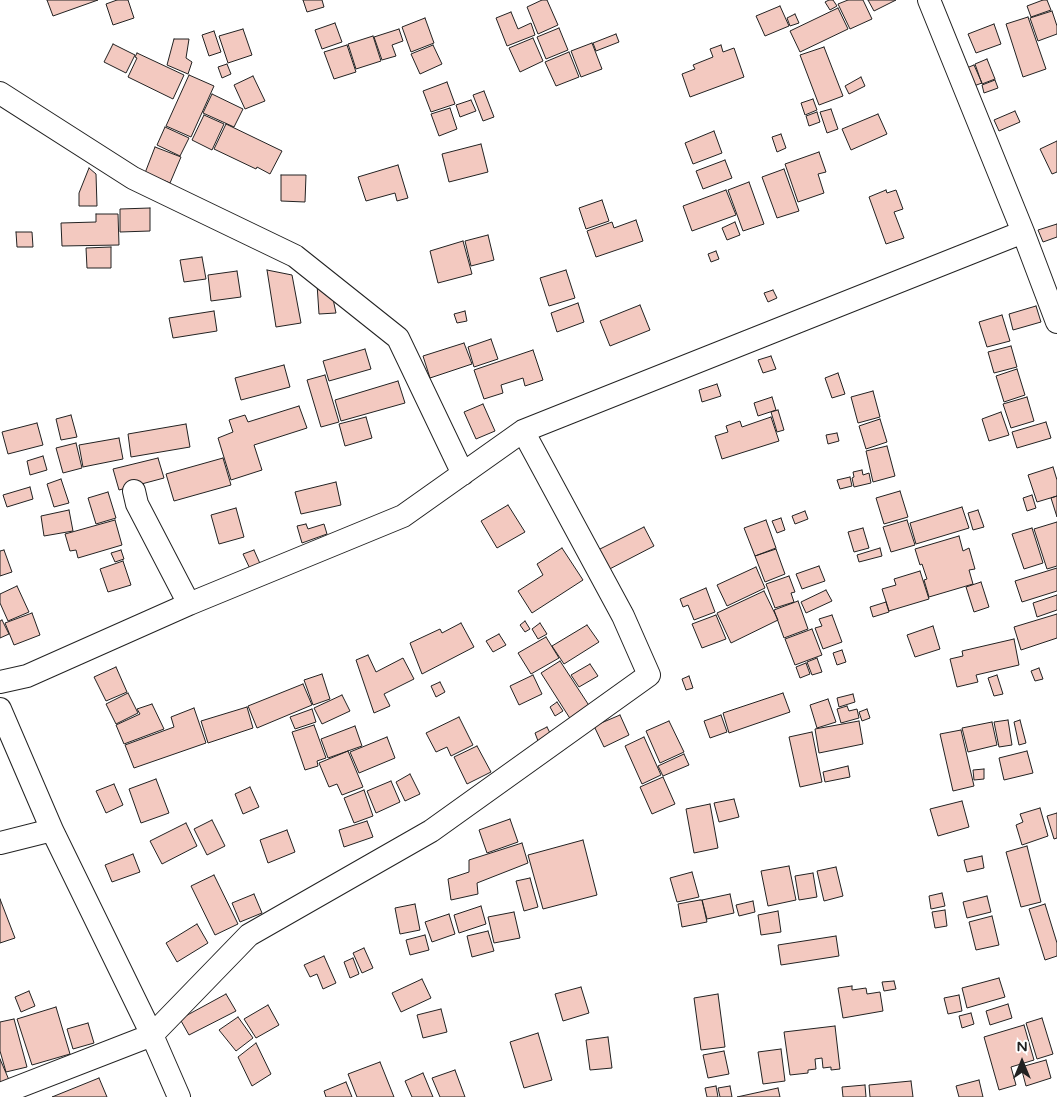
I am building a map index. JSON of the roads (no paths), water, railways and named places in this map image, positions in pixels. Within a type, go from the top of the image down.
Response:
[{"type":"street","points":[[929,0],[1023,232],[1057,322]]},
{"type":"street","points":[[0,92],[133,178],[295,256],[398,338],[463,474]]},
{"type":"street","points":[[0,682],[27,676],[189,604],[403,516],[522,431],[1023,232]]},
{"type":"street","points":[[0,1094],[152,1035],[249,936],[431,831],[649,675],[623,616],[522,431]]},
{"type":"street","points":[[134,492],[138,504],[189,604]]},
{"type":"street","points":[[0,709],[52,830],[152,1035],[179,1097]]},
{"type":"street","points":[[0,843],[52,830]]}]
